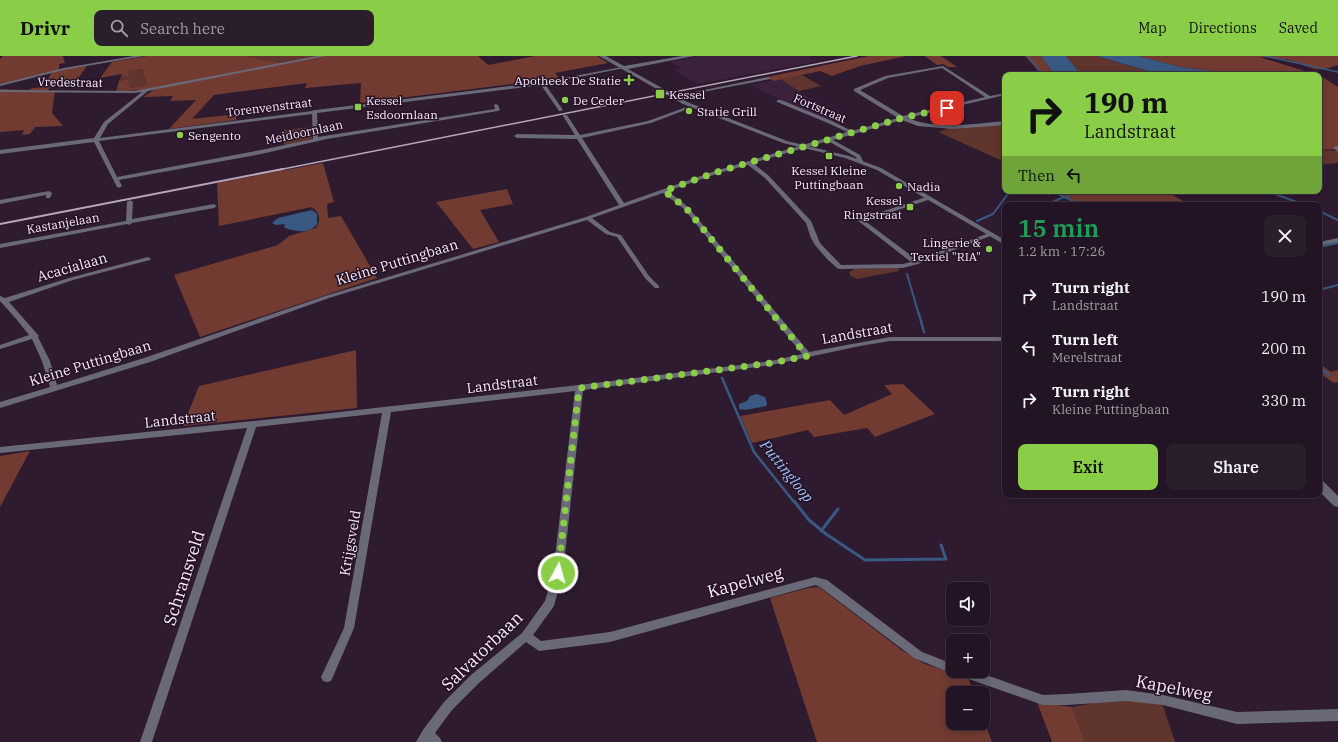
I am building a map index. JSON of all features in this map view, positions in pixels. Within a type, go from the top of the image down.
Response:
[{"type":"street","points":[[0,84],[64,69],[142,56]]},
{"type":"street","name":"Vredestraat","points":[[0,91],[140,93],[148,90],[324,56]]},
{"type":"street","points":[[602,56],[672,97],[803,148],[860,161],[890,174],[1002,241]]},
{"type":"street","points":[[622,68],[691,56]]},
{"type":"street","points":[[990,98],[948,70],[938,67],[893,76],[856,90],[902,118],[925,125],[945,127],[1002,122]]},
{"type":"street","name":"Torenvenstraat","points":[[0,152],[542,83],[622,68]]},
{"type":"street","points":[[672,97],[768,78]]},
{"type":"street","points":[[542,83],[561,110]]},
{"type":"street","name":"Vredestraat","points":[[96,140],[106,123],[140,93]]},
{"type":"street","name":"Fortstraat","points":[[803,148],[902,118],[1002,95]]},
{"type":"street","name":"Fortstraat","points":[[779,101],[830,122],[852,133]]},
{"type":"street","points":[[517,136],[579,137],[648,122],[694,106]]},
{"type":"street","name":"Meidoornlaan","points":[[115,179],[261,152],[316,139],[497,107],[500,116]]},
{"type":"street","points":[[314,112],[316,139]]},
{"type":"street","points":[[565,116],[623,206]]},
{"type":"street","points":[[96,140],[119,186]]},
{"type":"street","points":[[830,140],[858,156],[860,161]]},
{"type":"street","name":"Kleine Puttingbaan","points":[[0,405],[147,360],[334,295],[588,218],[717,172],[803,148]]},
{"type":"street","points":[[0,155],[8,151]]},
{"type":"street","points":[[749,164],[767,177],[809,222],[813,229],[813,236],[816,242],[839,267],[903,266],[916,263],[991,234]]},
{"type":"street","points":[[664,191],[686,208],[807,356]]},
{"type":"street","points":[[0,198],[3,201],[49,193],[48,197]]},
{"type":"street","points":[[916,263],[860,220],[928,198]]},
{"type":"street","points":[[130,202],[130,223]]},
{"type":"street","name":"Kastanjelaan","points":[[0,246],[130,223],[214,206]]},
{"type":"street","points":[[588,218],[608,234],[619,236],[647,277],[657,287]]},
{"type":"street","points":[[1322,243],[1338,240]]},
{"type":"street","name":"Acacialaan","points":[[2,299],[148,259]]},
{"type":"street","points":[[2,299],[15,311],[35,336],[50,368],[54,388]]},
{"type":"street","points":[[0,347],[35,336]]},
{"type":"street","name":"Landstraat","points":[[0,450],[252,425],[579,388],[771,363],[866,343],[890,340],[1002,339]]},
{"type":"street","name":"Salvatorbaan","points":[[424,738],[448,706],[475,679],[526,636],[550,603],[558,573],[579,388]]},
{"type":"street","name":"Krijgsveld","points":[[327,677],[349,628],[387,410]]},
{"type":"street","name":"Schransveld","points":[[146,742],[252,425]]},
{"type":"street","points":[[1322,487],[1338,503]]},
{"type":"street","name":"Kapelweg","points":[[526,636],[539,646],[610,637],[815,581],[823,583],[918,655],[946,666]]},
{"type":"street","name":"Kapelweg","points":[[980,678],[1043,700],[1057,701],[1137,696],[1162,700],[1221,716],[1237,718],[1338,714]]},
{"type":"street","points":[[424,738],[436,742]]},
{"type":"shaded area","points":[[3,56],[63,56],[65,63],[59,64],[59,70],[87,66],[77,80],[56,81],[47,91],[55,91],[52,113],[63,126],[35,127],[30,134],[22,135],[24,130],[0,132],[0,89],[28,90],[43,87],[52,72],[0,84],[0,59]]},
{"type":"shaded area","points":[[147,56],[246,56],[280,63],[317,56],[478,56],[488,65],[535,56],[597,56],[608,63],[555,73],[559,78],[360,103],[361,83],[305,88],[307,83],[214,95],[192,119],[237,114],[236,120],[169,129],[196,100],[170,101],[173,96],[143,97],[154,90],[161,88],[116,92],[119,81],[128,79],[131,88],[147,85],[142,69],[129,71],[130,76],[121,77],[122,74],[100,78],[112,62]]},
{"type":"shaded area","points":[[246,56],[317,56],[280,63]]},
{"type":"shaded area","points":[[701,56],[810,56],[818,61],[698,84],[673,70],[681,68],[669,62]]},
{"type":"shaded area","points":[[869,56],[906,56],[860,66],[832,76],[820,71],[773,81],[767,77]]},
{"type":"shaded area","points":[[925,56],[941,56],[957,67],[948,67],[943,64],[937,65]]},
{"type":"shaded area","points":[[1025,56],[1041,56],[1053,72],[1039,72]]},
{"type":"shaded area","points":[[1066,56],[1097,56],[1150,72],[1079,72]]},
{"type":"shaded area","points":[[1138,56],[1338,56],[1338,65],[1321,69],[1310,68],[1284,59],[1259,57],[1308,72],[1216,72],[1180,67]]},
{"type":"shaded area","points":[[142,69],[147,85],[131,88],[128,79],[119,81],[121,77],[130,76],[129,71]]},
{"type":"shaded area","points":[[802,75],[821,86],[799,91],[780,79]]},
{"type":"shaded area","points":[[1322,77],[1338,87],[1338,149],[1322,150]]},
{"type":"shaded area","points":[[780,79],[816,102],[846,115],[830,121],[784,102],[751,85]]},
{"type":"shaded area","points":[[1002,124],[1002,161],[938,132],[949,128]]},
{"type":"shaded area","points":[[313,127],[312,139],[285,146],[283,140],[284,130]]},
{"type":"shaded area","points":[[1322,150],[1338,151],[1338,163],[1322,165]]},
{"type":"shaded area","points":[[323,163],[334,202],[327,204],[328,218],[341,216],[377,278],[200,337],[174,275],[278,245],[289,236],[316,228],[319,222],[318,214],[312,207],[219,226],[217,183]]},
{"type":"shaded area","points":[[507,189],[513,204],[480,210],[499,242],[473,249],[436,202]]},
{"type":"shaded area","points":[[1060,194],[1171,194],[1185,202],[1076,202]]},
{"type":"shaded area","points":[[899,268],[899,271],[857,279],[851,276],[849,272],[854,269]]},
{"type":"shaded area","points":[[356,350],[357,408],[183,426],[199,386]]},
{"type":"shaded area","points":[[1322,365],[1331,372],[1338,370],[1338,382],[1334,383],[1322,375]]},
{"type":"shaded area","points":[[903,384],[935,414],[875,437],[867,428],[814,437],[808,430],[752,443],[740,416],[830,400],[844,415],[892,394],[884,385]]},
{"type":"shaded area","points":[[30,451],[0,507],[0,456]]},
{"type":"shaded area","points":[[819,587],[903,651],[925,664],[946,671],[946,678],[968,678],[971,686],[946,686],[946,730],[988,730],[992,742],[817,742],[770,598],[808,588]]},
{"type":"shaded area","points":[[1127,700],[1162,703],[1175,742],[1085,742],[1072,707],[1099,702]]},
{"type":"shaded area","points":[[1037,702],[1072,707],[1085,742],[1052,742]]},
{"type":"water","points":[[1041,56],[1066,56],[1079,72],[1053,72]]},
{"type":"water","points":[[1097,56],[1138,56],[1180,67],[1216,72],[1151,72]]},
{"type":"water","points":[[312,210],[317,214],[317,224],[306,231],[292,230],[284,227],[285,224],[276,225],[272,223],[278,218]]},
{"type":"water","points":[[757,394],[765,397],[767,403],[766,406],[745,410],[739,409],[739,404],[747,401],[750,396]]},
{"type":"waterway","points":[[1028,56],[1041,72]]},
{"type":"waterway","points":[[1265,56],[1338,72]]},
{"type":"waterway","name":"Puttingloop","points":[[977,221],[993,214],[1008,194]]},
{"type":"waterway","points":[[1058,194],[1066,198]]},
{"type":"waterway","points":[[1066,198],[1070,194]]},
{"type":"waterway","points":[[1275,194],[1297,202]]},
{"type":"waterway","points":[[1052,202],[1064,197]]},
{"type":"waterway","points":[[1066,198],[1075,202]]},
{"type":"waterway","points":[[1322,212],[1338,220]]},
{"type":"waterway","points":[[1322,246],[1338,243]]},
{"type":"waterway","name":"Puttingloop","points":[[907,274],[919,315]]},
{"type":"waterway","points":[[1322,289],[1338,285]]},
{"type":"waterway","name":"Puttingloop","points":[[919,314],[924,332]]},
{"type":"waterway","points":[[1322,369],[1329,375]]},
{"type":"waterway","name":"Puttingloop","points":[[722,378],[754,452],[794,502]]},
{"type":"waterway","name":"Puttingloop","points":[[794,501],[809,520],[822,530]]},
{"type":"waterway","points":[[822,530],[838,509]]},
{"type":"waterway","points":[[822,530],[865,560],[946,559],[941,545]]},
{"type":"railway","points":[[278,170],[857,56]]},
{"type":"railway","points":[[0,224],[283,169]]},
{"type":"place","name":"Apotheek De Statie","points":[[629,80]]},
{"type":"place","name":"Kessel","points":[[660,94]]},
{"type":"place","name":"De Ceder","points":[[565,100]]},
{"type":"place","name":"Kessel Esdoornlaan","points":[[358,107]]},
{"type":"place","name":"Statie Grill","points":[[689,111]]},
{"type":"place","name":"Sengento","points":[[180,135]]},
{"type":"place","name":"Kessel Kleine Puttingbaan","points":[[829,156]]},
{"type":"place","name":"Nadia","points":[[899,186]]},
{"type":"place","name":"Kessel Ringstraat","points":[[910,207]]},
{"type":"place","name":"Lingerie & Textiel \"RIA\"","points":[[989,249]]},
{"type":"route","points":[[558,573],[579,388],[771,363],[807,356],[790,333],[686,208],[664,191],[717,172],[777,156],[902,118],[947,108]]}]
